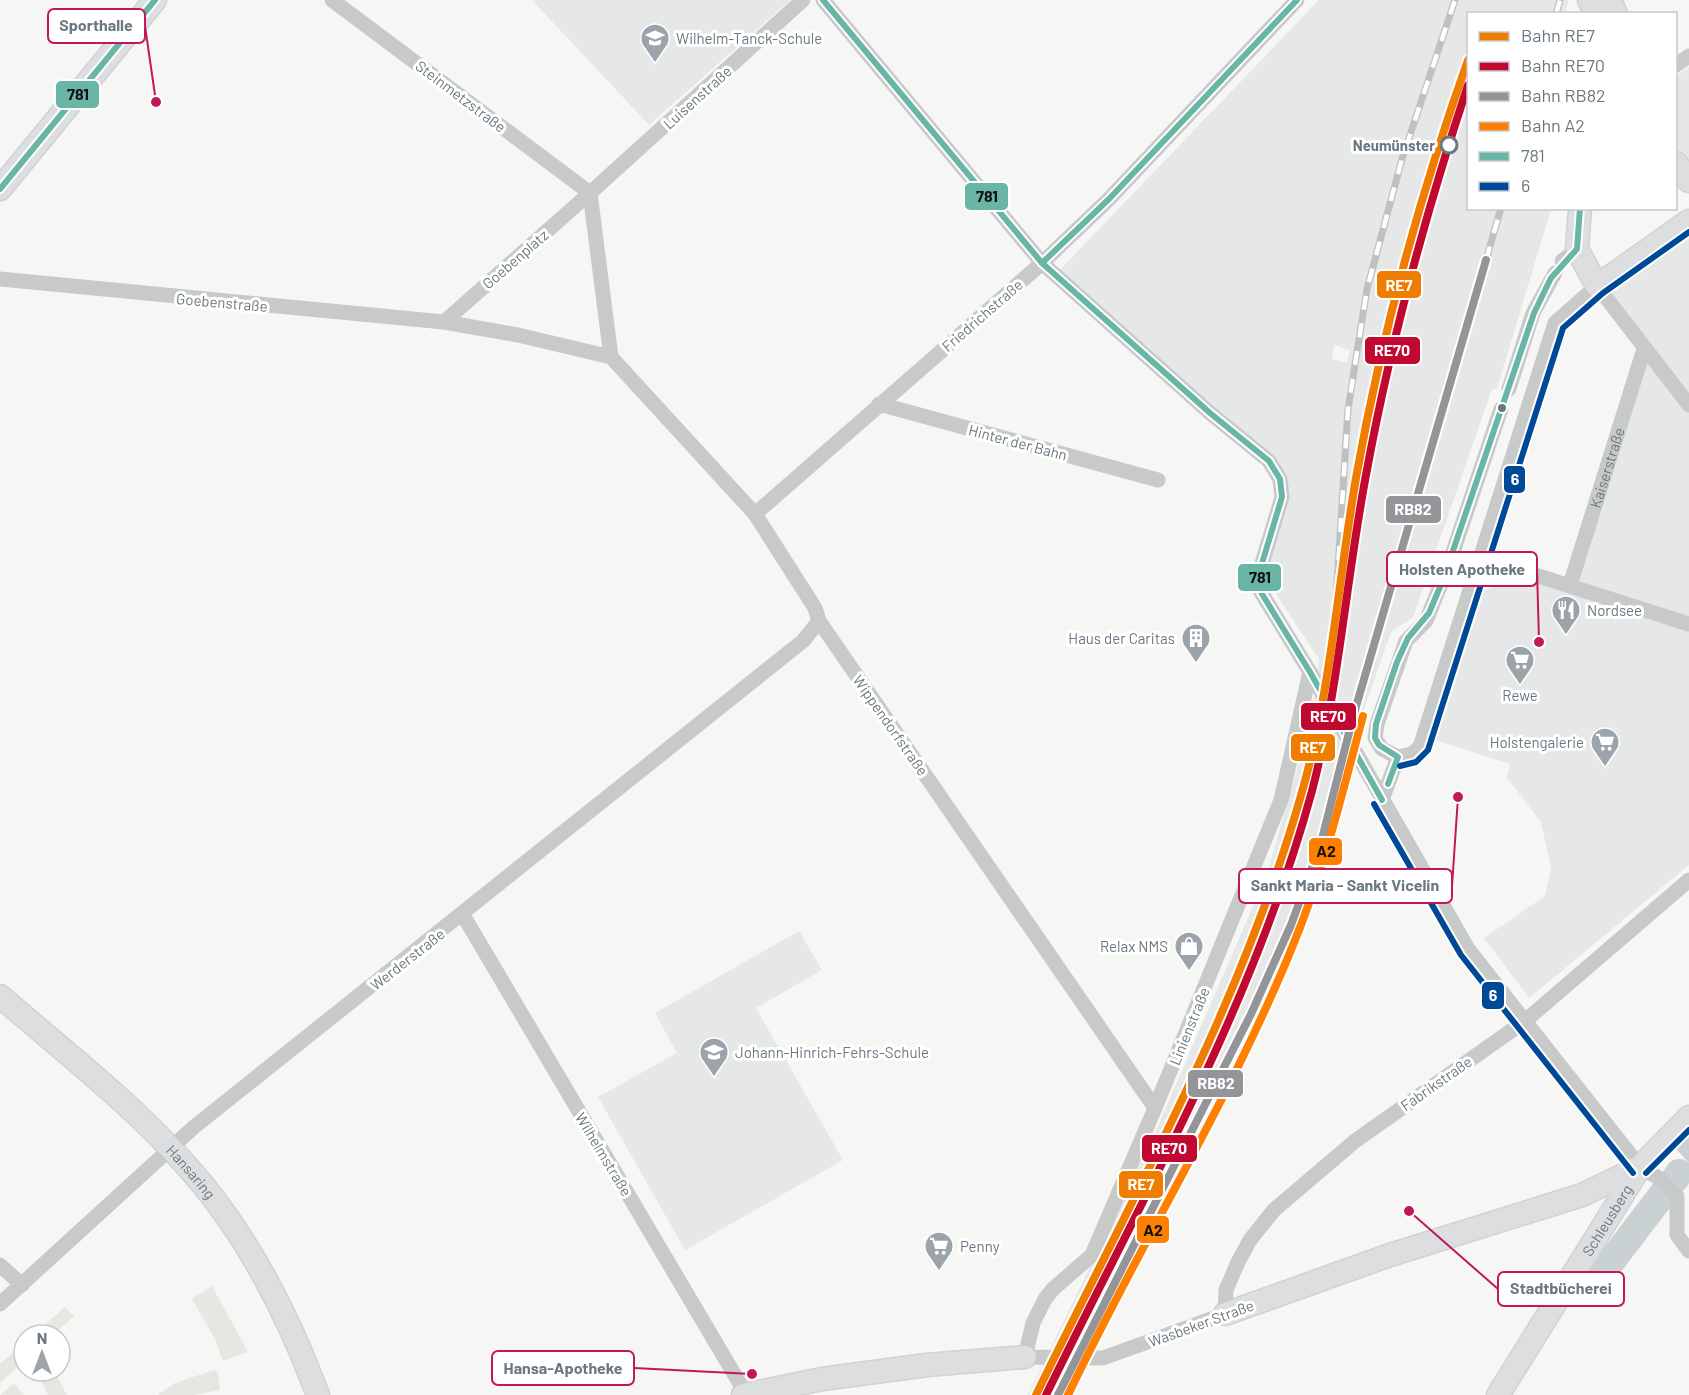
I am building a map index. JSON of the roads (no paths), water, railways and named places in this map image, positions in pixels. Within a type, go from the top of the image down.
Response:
[{"type":"street","points":[[0,189],[155,0]]},
{"type":"street","name":"Steinmetzstraße","points":[[332,0],[590,193]]},
{"type":"street","name":"Luisenstraße","points":[[590,193],[803,0]]},
{"type":"street","points":[[823,0],[1042,264],[1192,398],[1269,462],[1280,479],[1282,497],[1260,570],[1259,589],[1310,672],[1468,949],[1640,1167],[1659,1178],[1677,1196],[1677,1235],[1689,1251]]},
{"type":"street","name":"Friedrichstraße","points":[[755,514],[1042,264],[1109,199],[1297,0]]},
{"type":"street","points":[[1677,164],[1689,181]]},
{"type":"street","points":[[444,322],[518,335],[611,357],[590,193]]},
{"type":"street","name":"Goebenplatz","points":[[444,322],[590,193]]},
{"type":"street","points":[[1509,388],[1533,314],[1565,261],[1579,210]]},
{"type":"street","points":[[1501,409],[1449,564],[1426,621],[1406,641],[1377,724],[1375,738],[1378,744],[1382,749],[1398,757],[1412,754],[1420,747],[1555,323],[1597,286],[1689,221]]},
{"type":"street","points":[[1565,261],[1597,286],[1689,405]]},
{"type":"street","name":"Goebenstraße","points":[[0,279],[444,322]]},
{"type":"street","name":"Kaiserstraße","points":[[1570,585],[1644,349]]},
{"type":"street","name":"Wippendorfstraße","points":[[611,357],[755,514],[815,608],[819,621],[1155,1108]]},
{"type":"street","name":"Hinter der Bahn","points":[[879,404],[1158,480]]},
{"type":"street","points":[[1449,564],[1474,572],[1501,564],[1689,624]]},
{"type":"street","name":"Werderstraße","points":[[0,1304],[170,1147],[803,641],[819,621]]},
{"type":"street","name":"Linienstraße","points":[[1025,1357],[1033,1323],[1045,1299],[1053,1289],[1092,1256],[1155,1108],[1281,800],[1310,672]]},
{"type":"street","points":[[1382,800],[1398,757]]},
{"type":"street","name":"Fabrikstraße","points":[[1225,1314],[1226,1290],[1238,1262],[1250,1240],[1274,1210],[1355,1141],[1525,1021],[1689,880]]},
{"type":"street","name":"Wilhelmstraße","points":[[463,915],[744,1394]]},
{"type":"street","name":"Hansaring","points":[[0,996],[170,1147],[201,1182],[254,1258],[287,1318],[318,1395]]},
{"type":"street","points":[[1640,1167],[1689,1117]]},
{"type":"street","name":"Wasbeker Straße","points":[[744,1394],[812,1381],[927,1365],[1025,1357],[1103,1358],[1390,1255],[1602,1188],[1640,1167]]},
{"type":"street","name":"Schleusberg","points":[[1501,1394],[1640,1167]]},
{"type":"street","points":[[0,1265],[22,1285]]},
{"type":"waterway","points":[[1675,1179],[1679,1173]]},
{"type":"waterway","points":[[1604,1271],[1662,1195]]},
{"type":"railway","points":[[1335,616],[1348,409],[1367,289],[1402,159],[1455,0]]},
{"type":"railway","points":[[1557,12],[1560,0]]},
{"type":"railway","points":[[1486,260],[1500,210]]},
{"type":"rail line","name":"RE7","points":[[1036,1395],[1147,1174],[1217,1024],[1249,948],[1277,871],[1302,792],[1320,715],[1356,478],[1377,372],[1418,214],[1467,63]]},
{"type":"rail line","name":"RE70","points":[[1046,1395],[1157,1173],[1228,1024],[1288,870],[1312,791],[1329,713],[1359,514],[1386,377],[1424,230],[1467,88]]},
{"type":"rail line","name":"RB82","points":[[1058,1395],[1251,1014],[1291,925],[1321,843],[1353,717],[1486,260]]},
{"type":"rail line","name":"A2","points":[[1068,1395],[1219,1104],[1276,986],[1319,874],[1363,716]]},
{"type":"place","name":"Wilhelm-Tanck-Schule","points":[[655,64]]},
{"type":"place","name":"Sporthalle","points":[[156,102]]},
{"type":"place","name":"Neumünster","points":[[1449,145]]},
{"type":"place","name":"Nordsee","points":[[1566,636]]},
{"type":"place","name":"Holsten Apotheke","points":[[1539,642]]},
{"type":"place","name":"Haus der Caritas","points":[[1196,664]]},
{"type":"place","name":"Rewe","points":[[1520,686]]},
{"type":"place","name":"Holstengalerie","points":[[1605,768]]},
{"type":"place","name":"Sankt Maria - Sankt Vicelin","points":[[1458,797]]},
{"type":"place","name":"Relax NMS","points":[[1189,972]]},
{"type":"place","name":"Johann-Hinrich-Fehrs-Schule","points":[[714,1078]]},
{"type":"place","name":"Stadtbücherei","points":[[1409,1211]]},
{"type":"place","name":"Penny","points":[[939,1272]]},
{"type":"place","name":"Hansa-Apotheke","points":[[752,1374]]}]
